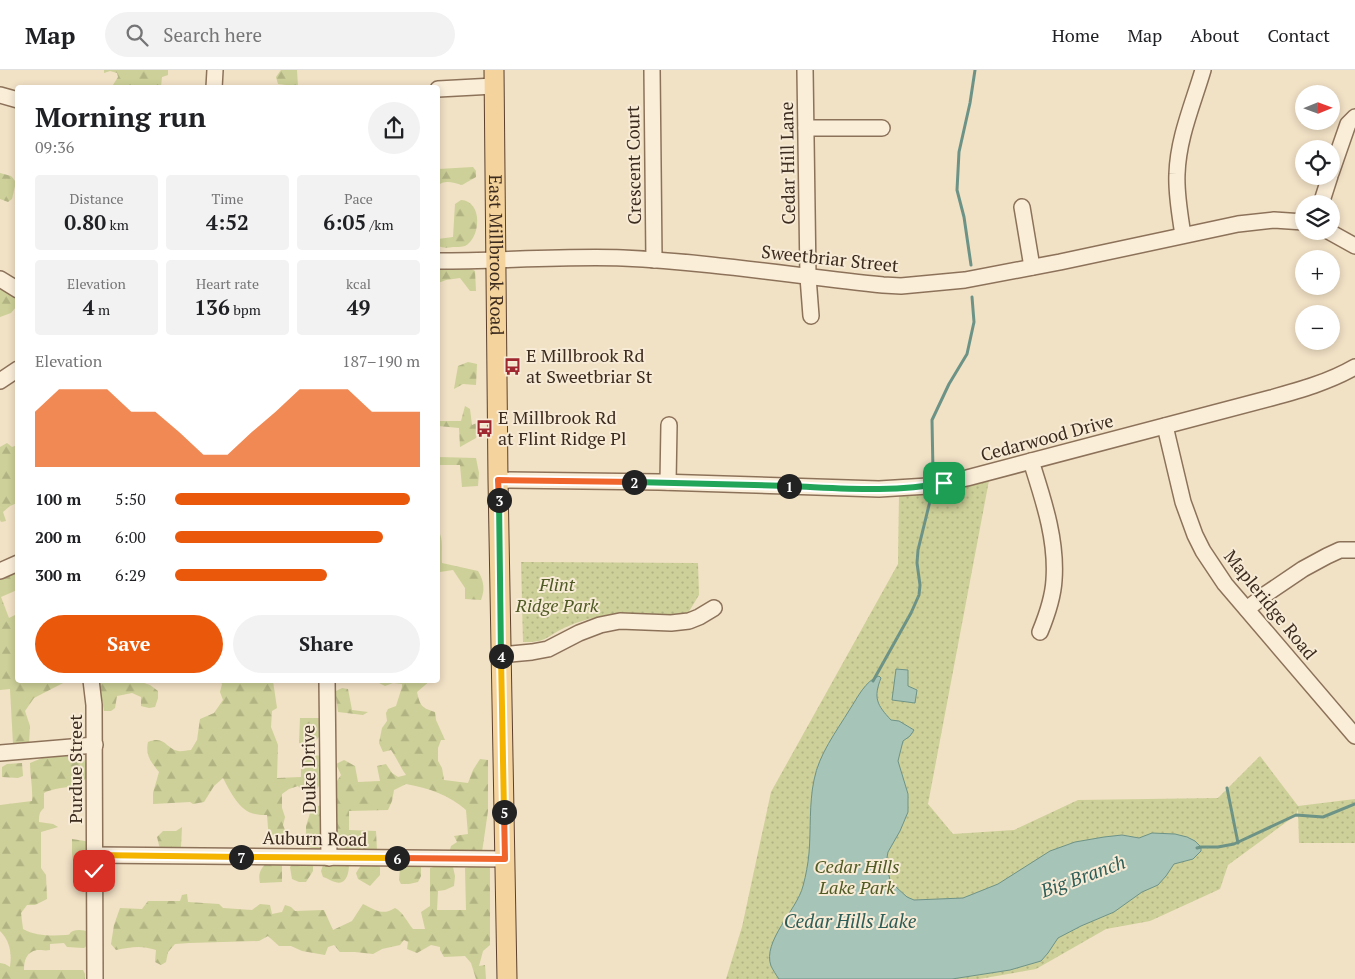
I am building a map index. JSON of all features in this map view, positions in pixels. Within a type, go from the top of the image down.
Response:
[{"type":"main road","name":"East Millbrook Road","points":[[494,78],[498,480],[507,979]]},
{"type":"street","points":[[214,85],[215,70]]},
{"type":"street","name":"Crescent Court","points":[[652,70],[654,260]]},
{"type":"street","name":"Cedar Hill Lane","points":[[805,70],[808,277],[811,316]]},
{"type":"street","points":[[1184,235],[1176,173],[1178,156],[1203,70]]},
{"type":"street","points":[[440,89],[494,78]]},
{"type":"street","points":[[0,95],[15,99]]},
{"type":"street","points":[[1340,148],[1348,124],[1355,117]]},
{"type":"street","points":[[806,128],[882,128]]},
{"type":"street","points":[[1022,207],[1032,267]]},
{"type":"street","name":"Sweetbriar Street","points":[[440,261],[591,257],[654,260],[883,286],[901,286],[965,280],[1238,224],[1274,220],[1295,221]]},
{"type":"street","points":[[1340,238],[1355,246]]},
{"type":"street","points":[[0,279],[15,288]]},
{"type":"street","name":"Cedarwood Drive","points":[[498,480],[668,482],[879,489],[914,488],[967,478],[1271,398],[1312,386],[1355,367]]},
{"type":"street","points":[[0,380],[15,371]]},
{"type":"street","points":[[668,482],[669,425]]},
{"type":"street","name":"Mapleridge Road","points":[[1164,426],[1183,502],[1195,535],[1203,550],[1225,584],[1355,736]]},
{"type":"street","points":[[1031,461],[1044,505],[1054,552],[1054,581],[1047,613],[1040,632]]},
{"type":"street","points":[[1247,609],[1273,589],[1327,556],[1340,550],[1355,550]]},
{"type":"street","points":[[0,571],[15,564]]},
{"type":"street","points":[[501,655],[548,649],[579,633],[600,625],[620,621],[671,624],[690,621],[714,608]]},
{"type":"street","name":"Purdue Street","points":[[91,683],[95,745],[95,979]]},
{"type":"street","name":"Duke Drive","points":[[327,683],[329,858]]},
{"type":"street","points":[[0,753],[56,750],[95,745]]},
{"type":"street","name":"Auburn Road","points":[[94,855],[505,859]]},
{"type":"green space","points":[[104,70],[168,70],[168,75],[162,77],[161,85],[113,85],[118,77],[117,73],[110,71],[104,73]]},
{"type":"green space","points":[[281,70],[297,70],[298,85],[278,84],[276,77]]},
{"type":"green space","points":[[473,167],[476,171],[476,177],[462,185],[446,182],[440,184],[440,169]]},
{"type":"green space","points":[[0,173],[11,176],[15,181],[15,186],[12,199],[8,202],[0,199]]},
{"type":"green space","points":[[461,200],[473,206],[476,213],[477,228],[470,242],[465,246],[447,248],[440,246],[440,239],[453,237],[455,204]]},
{"type":"green space","points":[[470,268],[475,271],[476,291],[470,291],[460,278],[440,282],[440,269]]},
{"type":"green space","points":[[0,283],[15,295],[15,308],[11,313],[0,317]]},
{"type":"green space","points":[[468,362],[477,364],[476,385],[463,384],[454,389],[458,366]]},
{"type":"green space","points":[[465,406],[470,409],[472,425],[479,422],[476,438],[460,447],[459,428],[440,426],[440,421],[461,421]]},
{"type":"green space","points":[[7,443],[12,447],[15,446],[15,504],[3,512],[6,521],[1,522],[0,520],[0,447]]},
{"type":"green space","points":[[440,457],[476,458],[479,473],[478,486],[462,487],[460,465],[440,465]]},
{"type":"green space","name":"Cedar Hills Lake Park","points":[[990,475],[928,804],[953,834],[1014,830],[1078,800],[1218,798],[1260,756],[1298,806],[1355,799],[1355,843],[1299,843],[1298,809],[1296,815],[1228,865],[1220,889],[1150,921],[1106,929],[1036,969],[979,979],[726,979],[742,927],[771,792],[898,564],[899,495],[941,491]]},
{"type":"green space","points":[[440,533],[442,563],[478,571],[483,585],[481,600],[465,599],[465,588],[453,570],[440,572]]},
{"type":"green space","name":"Flint Ridge Park","points":[[521,562],[698,563],[699,595],[685,618],[604,616],[576,623],[542,640],[523,642]]},
{"type":"green space","points":[[15,574],[15,591],[1,597],[9,618],[15,615],[15,683],[63,683],[34,698],[25,711],[30,726],[29,743],[13,744],[10,689],[0,690],[0,580]]},
{"type":"green space","points":[[100,683],[144,683],[158,691],[158,698],[155,707],[149,708],[141,706],[141,697],[132,693],[117,696],[115,708],[111,711],[104,711]]},
{"type":"green space","points":[[273,683],[277,708],[272,711],[271,727],[278,745],[277,778],[301,777],[301,758],[312,755],[323,756],[324,778],[317,789],[303,792],[298,786],[282,794],[282,808],[285,817],[283,825],[287,835],[282,844],[275,845],[269,840],[267,815],[255,814],[244,809],[236,800],[223,778],[214,786],[204,802],[193,804],[190,802],[153,804],[153,793],[159,772],[148,755],[148,742],[158,740],[178,751],[191,750],[197,740],[200,719],[214,713],[223,700],[220,692],[222,684]]},
{"type":"green space","points":[[379,683],[393,683],[385,686]]},
{"type":"green space","points":[[393,683],[428,683],[417,692],[422,706],[435,712],[436,720],[445,740],[441,740],[438,748],[438,761],[442,768],[444,780],[468,783],[480,759],[488,760],[488,811],[482,852],[449,854],[451,846],[457,842],[454,836],[468,834],[466,810],[453,800],[438,793],[406,784],[394,790],[388,810],[349,811],[349,830],[376,831],[377,851],[368,851],[362,848],[351,851],[344,849],[334,842],[337,781],[341,775],[336,764],[344,760],[355,766],[358,782],[380,781],[377,766],[386,764],[392,773],[398,777],[406,775],[391,750],[383,752],[379,743],[382,728],[387,721],[386,713],[388,709],[396,706],[402,684]]},
{"type":"green space","points":[[342,688],[348,689],[352,710],[368,712],[363,715],[338,712],[336,691]]},
{"type":"green space","points":[[300,718],[324,718],[321,734],[308,745],[299,743]]},
{"type":"green space","points":[[77,756],[84,759],[87,770],[86,777],[76,785],[44,793],[44,808],[41,811],[39,822],[53,824],[58,827],[41,832],[41,868],[46,875],[47,899],[35,905],[27,905],[21,913],[23,929],[38,934],[55,935],[68,935],[75,930],[83,930],[89,932],[89,944],[84,948],[67,947],[64,943],[50,944],[50,950],[37,950],[28,955],[25,960],[24,970],[83,970],[85,979],[0,979],[0,963],[10,967],[11,957],[10,947],[0,931],[0,805],[32,801],[30,763],[42,758]]},
{"type":"green space","points":[[22,763],[23,776],[18,778],[2,777],[2,767],[7,764]]},
{"type":"green space","points":[[320,805],[322,811],[323,849],[315,849],[306,846],[306,826],[311,810]]},
{"type":"green space","points":[[182,827],[181,847],[160,849],[157,837],[163,831],[176,831]]},
{"type":"green space","points":[[72,839],[88,843],[89,853],[79,862],[73,862]]},
{"type":"green space","points":[[293,862],[313,864],[313,871],[306,882],[292,879],[290,867]]},
{"type":"green space","points":[[266,863],[282,863],[282,882],[260,883],[260,872]]},
{"type":"green space","points":[[374,864],[380,867],[380,875],[370,886],[358,879],[356,873],[361,865]]},
{"type":"green space","points":[[444,864],[453,867],[455,876],[454,886],[438,891],[437,910],[466,910],[465,868],[490,866],[490,945],[483,951],[479,966],[485,965],[486,979],[476,979],[471,963],[465,956],[444,957],[440,947],[431,945],[417,953],[407,949],[408,942],[404,940],[400,945],[382,949],[373,954],[340,952],[334,945],[328,947],[325,955],[302,951],[291,946],[279,946],[268,936],[259,941],[175,944],[168,952],[166,962],[161,965],[155,962],[156,950],[136,947],[116,950],[111,944],[114,925],[120,908],[142,909],[148,901],[180,901],[182,895],[187,894],[188,902],[219,904],[223,908],[252,910],[260,904],[270,905],[272,914],[282,912],[285,905],[295,911],[324,910],[333,930],[352,921],[363,904],[383,912],[395,908],[403,915],[413,929],[425,929],[421,912],[430,906],[430,868]]},
{"type":"green space","points":[[323,865],[349,865],[347,875],[342,882],[335,882],[323,877],[321,871]]},
{"type":"green space","points":[[413,865],[421,867],[421,876],[418,882],[401,884],[399,880],[400,868]]},
{"type":"water","points":[[896,669],[908,670],[908,686],[917,690],[915,703],[892,700]]},
{"type":"water","name":"Cedar Hills Lake","points":[[879,676],[881,678],[877,696],[882,710],[891,720],[899,721],[914,730],[903,741],[898,761],[908,794],[908,812],[888,852],[886,863],[890,880],[907,897],[914,900],[963,898],[998,884],[1050,851],[1075,842],[1104,837],[1122,835],[1139,838],[1152,833],[1175,834],[1195,841],[1201,847],[1201,851],[1193,859],[1174,864],[1158,885],[1142,892],[1114,912],[1058,938],[1041,961],[1010,970],[952,979],[779,979],[771,966],[771,946],[800,895],[804,882],[809,853],[811,798],[816,770],[829,743],[859,695],[866,685]]},
{"type":"waterway","points":[[971,265],[964,217],[957,190],[959,152],[975,70]]},
{"type":"waterway","points":[[933,472],[932,420],[949,384],[967,354],[974,322],[972,297]]},
{"type":"waterway","points":[[873,681],[919,595],[918,550],[931,497]]},
{"type":"waterway","points":[[1227,788],[1238,843]]},
{"type":"waterway","name":"Big Branch","points":[[1197,848],[1234,844],[1296,815],[1323,817],[1355,804]]},
{"type":"place","name":"E Millbrook Rd at Sweetbriar St","points":[[512,366]]},
{"type":"place","name":"E Millbrook Rd at Flint Ridge Pl","points":[[484,428]]},
{"type":"route","points":[[94,871],[94,855],[505,859],[498,480],[659,482],[879,489],[914,488],[944,483]]}]
